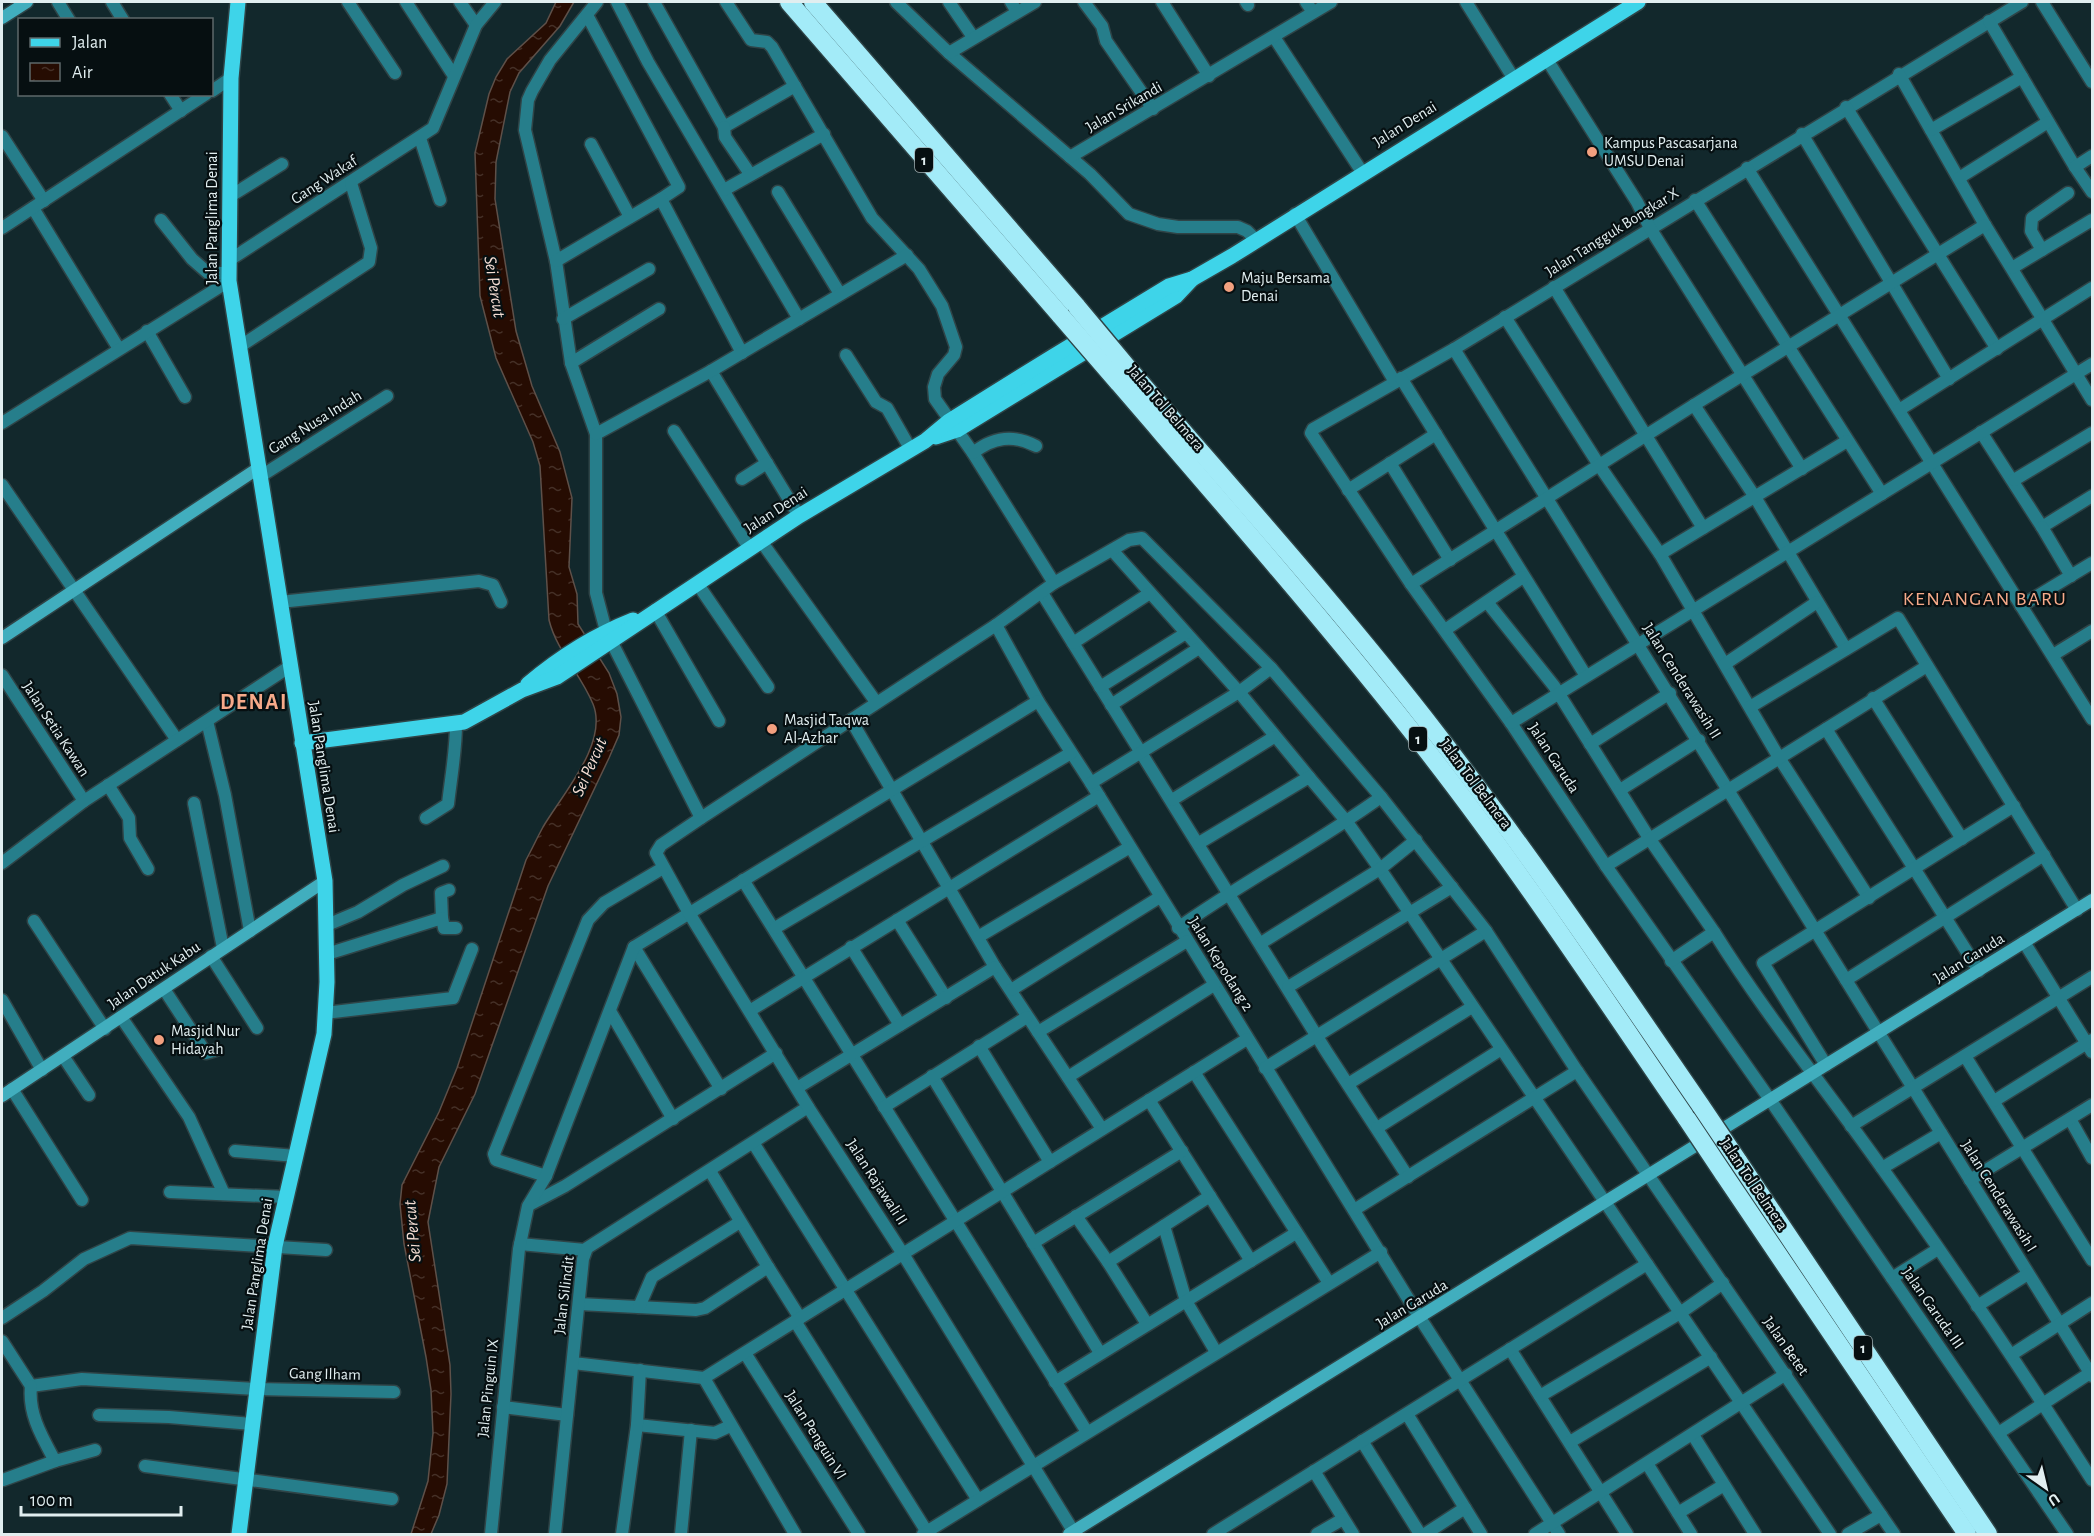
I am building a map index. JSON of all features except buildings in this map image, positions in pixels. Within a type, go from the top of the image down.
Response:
[{"type":"highway","name":"Jalan Tol Belmera","points":[[789,2],[1069,312]]},
{"type":"highway","name":"Jalan Tol Belmera","points":[[813,2],[1125,378],[1426,749],[1520,875],[1967,1534]]},
{"type":"highway","name":"Jalan Tol Belmera","points":[[1125,378],[1319,587],[1438,736],[1533,863],[1701,1106],[1988,1534]]},
{"type":"main road","name":"Jalan Panglima Denai","points":[[238,2],[231,78],[228,272],[325,881],[327,925],[322,1044],[275,1246],[239,1534]]},
{"type":"main road","name":"Jalan Denai","points":[[302,743],[456,724],[471,719],[652,612],[799,516],[1176,296],[1192,279],[1638,2]]},
{"type":"street","points":[[2,18],[27,2]]},
{"type":"street","points":[[58,2],[68,18]]},
{"type":"street","points":[[112,2],[122,18]]},
{"type":"street","points":[[348,2],[395,73]]},
{"type":"street","points":[[406,2],[454,76]]},
{"type":"street","points":[[460,2],[476,25]]},
{"type":"street","points":[[454,76],[476,25],[495,2]]},
{"type":"street","points":[[597,2],[545,68],[532,91],[526,112],[529,152],[556,261],[562,319],[571,363],[596,434],[596,593],[605,639],[701,818]]},
{"type":"street","points":[[617,2],[648,62],[799,318]]},
{"type":"street","points":[[654,2],[724,127],[725,137],[750,174]]},
{"type":"street","points":[[726,2],[751,40],[766,42],[772,47],[872,218],[907,255],[942,306],[956,346],[954,355],[938,374],[934,387],[935,399],[973,453],[1054,583]]},
{"type":"street","points":[[896,2],[949,53],[1070,157],[1129,214],[1158,224],[1179,227],[1243,228],[1255,239]]},
{"type":"street","points":[[949,2],[973,37]]},
{"type":"street","points":[[949,53],[1014,7],[1035,2]]},
{"type":"street","points":[[1084,2],[1102,26],[1106,41],[1153,109]]},
{"type":"street","points":[[1162,2],[1209,76]]},
{"type":"street","name":"Jalan Srikandi","points":[[1070,157],[1274,37],[1309,7],[1331,2]]},
{"type":"street","points":[[1467,2],[1514,78]]},
{"type":"street","name":"Jalan Tangguk Bongkar X","points":[[1311,433],[1313,429],[1454,349],[1554,287],[1646,220],[1695,200],[1899,74],[2022,2]]},
{"type":"street","points":[[2042,2],[2092,82]]},
{"type":"street","points":[[556,261],[679,187],[587,15]]},
{"type":"street","points":[[1989,21],[2074,167],[2092,192]]},
{"type":"street","points":[[1274,37],[1362,172]]},
{"type":"street","points":[[1546,58],[1802,469]]},
{"type":"street","points":[[1899,74],[1985,225],[2092,400]]},
{"type":"street","name":"Gang Wakaf","points":[[2,423],[147,331],[351,183],[420,138],[436,124],[454,76]]},
{"type":"street","points":[[1931,130],[2022,77]]},
{"type":"street","points":[[213,90],[231,78]]},
{"type":"street","points":[[724,127],[795,87]]},
{"type":"street","points":[[172,96],[181,111]]},
{"type":"street","points":[[2,228],[203,96]]},
{"type":"street","points":[[1846,107],[1997,349]]},
{"type":"street","points":[[1959,178],[2048,122]]},
{"type":"street","points":[[724,190],[824,134]]},
{"type":"street","points":[[1802,134],[1949,380]]},
{"type":"street","points":[[2,136],[119,349]]},
{"type":"street","points":[[420,138],[440,200]]},
{"type":"street","points":[[591,144],[630,217]]},
{"type":"street","points":[[2074,167],[2092,156]]},
{"type":"street","points":[[229,197],[282,165]]},
{"type":"street","points":[[1747,168],[1934,462],[2092,719]]},
{"type":"street","points":[[239,346],[369,262],[371,248],[351,183]]},
{"type":"street","points":[[778,192],[840,294]]},
{"type":"street","points":[[2042,250],[2031,231],[2032,218],[2068,193]]},
{"type":"street","points":[[661,199],[742,353]]},
{"type":"street","points":[[1695,200],[1882,494]]},
{"type":"street","points":[[1295,214],[1398,380],[1436,434],[1586,676]]},
{"type":"street","points":[[161,220],[192,259],[208,273],[228,272]]},
{"type":"street","points":[[2012,268],[2092,220]]},
{"type":"street","points":[[1412,584],[1839,314],[1985,225]]},
{"type":"street","points":[[596,434],[711,371],[907,255]]},
{"type":"street","points":[[562,319],[649,269]]},
{"type":"street","points":[[1554,287],[1703,528]]},
{"type":"street","points":[[1899,410],[2092,288]]},
{"type":"street","points":[[571,363],[659,309]]},
{"type":"street","points":[[1505,317],[1599,465],[1660,554],[1778,756],[1869,898]]},
{"type":"street","points":[[147,331],[185,398]]},
{"type":"street","name":"Jalan Cenderawasih II","points":[[1454,349],[1546,500],[1670,693],[1878,1033]]},
{"type":"street","points":[[846,356],[876,402],[887,408],[911,450]]},
{"type":"street","points":[[1511,723],[2092,364]]},
{"type":"street","points":[[711,371],[799,516]]},
{"type":"street","name":"Gang Nusa Indah","points":[[260,471],[387,396]]},
{"type":"street","points":[[1694,405],[1755,497],[1846,649]]},
{"type":"street","points":[[674,431],[756,545],[876,702]]},
{"type":"street","points":[[1981,432],[2014,480],[2071,576]]},
{"type":"street","name":"Jalan Garuda","points":[[1311,433],[1412,584],[1511,723],[1671,961],[1771,1101]]},
{"type":"street","points":[[1348,490],[1436,434]]},
{"type":"street","points":[[2014,480],[2092,434]]},
{"type":"street","points":[[973,453],[983,445],[1006,438],[1026,441],[1036,446]]},
{"type":"street","points":[[1660,554],[1847,441]]},
{"type":"street","points":[[742,479],[767,463]]},
{"type":"street","points":[[1390,463],[1450,560]]},
{"type":"street","points":[[2,638],[260,471]]},
{"type":"street","points":[[2,485],[177,740]]},
{"type":"street","points":[[2042,527],[2092,496]]},
{"type":"street","name":"Jalan Betet","points":[[657,850],[701,818],[996,625],[1054,583],[1112,549],[1136,538],[1147,540],[1271,668],[1381,797],[1486,931],[1578,1071],[1894,1534]]},
{"type":"street","points":[[1112,549],[1239,692],[1274,737],[1347,822],[1830,1534]]},
{"type":"street","points":[[2021,606],[2092,563]]},
{"type":"street","points":[[1445,630],[1523,577]]},
{"type":"street","points":[[280,602],[479,581],[493,585],[501,602]]},
{"type":"street","points":[[697,583],[768,687]]},
{"type":"street","points":[[1042,593],[1408,1177]]},
{"type":"street","points":[[1073,643],[1150,593]]},
{"type":"street","points":[[1487,602],[1554,686],[1649,838],[1740,973],[1882,1168],[2044,1404],[2092,1480]]},
{"type":"street","points":[[1725,664],[1818,602]]},
{"type":"street","points":[[652,612],[719,721]]},
{"type":"street","points":[[1750,707],[1898,618],[2077,910]]},
{"type":"street","name":"Jalan Kepodang 2","points":[[996,625],[1038,701],[1091,783],[1178,928],[1382,1252],[1420,1318],[1556,1529]]},
{"type":"street","points":[[2053,655],[2092,631]]},
{"type":"street","points":[[1100,687],[1186,633]]},
{"type":"street","points":[[1111,705],[1199,648]]},
{"type":"street","points":[[2,863],[84,801],[289,666]]},
{"type":"street","points":[[1606,866],[1728,787],[1927,666]]},
{"type":"street","points":[[1091,783],[1239,692],[1271,668]]},
{"type":"street","name":"Jalan Setia Kawan","points":[[2,675],[84,801]]},
{"type":"street","points":[[1590,744],[1670,693]]},
{"type":"street","points":[[1873,698],[1962,839]]},
{"type":"street","points":[[721,1089],[634,947],[1038,701]]},
{"type":"street","points":[[851,720],[893,788],[920,842],[995,966],[1102,1129]]},
{"type":"street","points":[[207,721],[225,795],[250,930]]},
{"type":"street","points":[[426,818],[448,804],[449,780],[456,756],[456,724]]},
{"type":"street","points":[[1826,729],[1979,971]]},
{"type":"street","points":[[1172,800],[1274,737]]},
{"type":"street","points":[[1620,790],[1699,740]]},
{"type":"street","points":[[775,928],[1071,753]]},
{"type":"street","points":[[1199,843],[1309,777]]},
{"type":"street","points":[[108,785],[129,818],[130,838],[148,869]]},
{"type":"street","points":[[751,1010],[1099,796]]},
{"type":"street","points":[[1178,928],[1229,892],[1347,822],[1381,797]]},
{"type":"street","points":[[194,802],[223,948]]},
{"type":"street","points":[[1826,1065],[1763,964],[2014,806]]},
{"type":"street","points":[[1261,943],[1380,869],[1416,840]]},
{"type":"street","points":[[978,937],[1130,847]]},
{"type":"street","name":"Jalan Rajawali II","points":[[657,850],[663,868],[689,913],[751,1010],[808,1107],[903,1254],[1073,1534]]},
{"type":"street","points":[[1846,980],[2044,855]]},
{"type":"street","points":[[327,925],[358,912],[403,885],[443,866]]},
{"type":"street","points":[[546,1176],[496,1160],[494,1154],[588,920],[604,903],[663,868]]},
{"type":"street","points":[[743,880],[1087,1432]]},
{"type":"street","name":"Jalan Datuk Kabu","points":[[7,1093],[325,881]]},
{"type":"street","points":[[1288,987],[1452,886]]},
{"type":"street","points":[[448,890],[441,893],[444,928],[456,928]]},
{"type":"street","points":[[1011,990],[1160,897]]},
{"type":"street","name":"Jalan Garuda","points":[[1073,1534],[2092,900]]},
{"type":"street","points":[[327,954],[442,918]]},
{"type":"street","points":[[897,920],[946,998]]},
{"type":"street","points":[[34,921],[105,1029]]},
{"type":"street","points":[[1265,1068],[1486,931]]},
{"type":"street","points":[[1671,961],[1714,932]]},
{"type":"street","points":[[1038,1032],[1187,941]]},
{"type":"street","points":[[1994,1101],[2090,1045],[2025,942]]},
{"type":"street","name":"Jalan Pinguin IX","points":[[491,1534],[520,1244],[528,1206],[546,1176],[634,947]]},
{"type":"street","points":[[851,947],[900,1025]]},
{"type":"street","points":[[325,1013],[453,998],[472,949]]},
{"type":"street","points":[[211,956],[257,1028]]},
{"type":"street","points":[[797,1088],[995,966]]},
{"type":"street","points":[[1851,1126],[2092,977]]},
{"type":"street","points":[[1068,1077],[1214,985]]},
{"type":"street","points":[[164,989],[206,1053],[216,1050]]},
{"type":"street","points":[[2,1000],[42,1070]]},
{"type":"street","points":[[1348,1084],[1472,1007]]},
{"type":"street","points":[[610,1011],[673,1119]]},
{"type":"street","points":[[121,1017],[189,1117],[224,1194]]},
{"type":"street","points":[[884,1107],[1027,1017]]},
{"type":"street","name":"Jalan Cenderawasih I","points":[[1878,1033],[1914,1087],[2091,1374]]},
{"type":"street","points":[[573,1363],[704,1378],[1247,1039]]},
{"type":"street","points":[[979,1046],[1050,1162]]},
{"type":"street","points":[[1377,1128],[1500,1050]]},
{"type":"street","points":[[528,1206],[673,1119],[776,1053]]},
{"type":"street","points":[[63,1056],[89,1095]]},
{"type":"street","points":[[1965,1056],[2092,1260]]},
{"type":"street","points":[[1354,1210],[1578,1071]]},
{"type":"street","points":[[1194,1072],[1329,1283]]},
{"type":"street","points":[[932,1076],[1004,1190],[1033,1243],[1100,1353]]},
{"type":"street","points":[[7,1093],[82,1200]]},
{"type":"street","points":[[1149,1100],[1251,1261]]},
{"type":"street","name":"Jalan Garuda III","points":[[1771,1101],[2000,1432],[2067,1534]]},
{"type":"street","points":[[1970,1180],[2092,1105]]},
{"type":"street","name":"Jalan Silindit","points":[[555,1534],[585,1250],[754,1144],[808,1107]]},
{"type":"street","points":[[2070,1119],[2092,1158]]},
{"type":"street","points":[[1882,1168],[1941,1133]]},
{"type":"street","points":[[754,1144],[847,1288],[978,1500]]},
{"type":"street","points":[[235,1151],[296,1156]]},
{"type":"street","points":[[1033,1243],[1182,1151]]},
{"type":"street","points":[[710,1171],[925,1533],[1382,1252]]},
{"type":"street","points":[[170,1192],[286,1197]]},
{"type":"street","points":[[1108,1262],[1210,1196]]},
{"type":"street","points":[[1076,1216],[1148,1324]]},
{"type":"street","points":[[639,1307],[652,1277],[741,1222]]},
{"type":"street","points":[[1164,1226],[1186,1301],[1216,1352]]},
{"type":"street","points":[[1055,1382],[1296,1233]]},
{"type":"street","points":[[2,1318],[43,1291],[84,1258],[130,1238],[326,1250]]},
{"type":"street","points":[[520,1244],[585,1250]]},
{"type":"street","points":[[1892,1278],[1938,1249]]},
{"type":"street","points":[[1217,1533],[1647,1264]]},
{"type":"street","points":[[579,1304],[696,1310],[705,1308],[768,1268]]},
{"type":"street","points":[[1977,1306],[2028,1274]]},
{"type":"street","points":[[1540,1396],[1680,1313],[1723,1283]]},
{"type":"street","points":[[2011,1355],[2092,1303]]},
{"type":"street","points":[[2,1341],[31,1386],[31,1408],[39,1432],[55,1461]]},
{"type":"street","points":[[1510,1349],[1627,1534]]},
{"type":"street","name":"Jalan Penguin VI","points":[[745,1353],[859,1534]]},
{"type":"street","points":[[1570,1442],[1711,1357]]},
{"type":"street","points":[[622,1534],[637,1425],[640,1370]]},
{"type":"street","points":[[1535,1534],[1556,1529],[1601,1493],[1648,1465],[1786,1374]]},
{"type":"street","points":[[2000,1432],[2091,1374]]},
{"type":"street","points":[[704,1378],[795,1534]]},
{"type":"street","name":"Gang Ilham","points":[[31,1386],[82,1379],[257,1389],[394,1392]]},
{"type":"street","points":[[503,1407],[567,1414]]},
{"type":"street","points":[[1407,1414],[1481,1534]]},
{"type":"street","points":[[99,1415],[169,1417],[252,1424]]},
{"type":"street","points":[[637,1425],[715,1433],[730,1426]]},
{"type":"street","points":[[681,1534],[691,1430]]},
{"type":"street","points":[[1693,1435],[1755,1534]]},
{"type":"street","points":[[1362,1441],[1420,1534]]},
{"type":"street","points":[[3,1480],[55,1461],[95,1450]]},
{"type":"street","points":[[1648,1465],[1691,1534]]},
{"type":"street","points":[[145,1466],[392,1499]]},
{"type":"street","points":[[1314,1471],[1353,1534]]},
{"type":"street","points":[[1678,1514],[1724,1485]]},
{"type":"street","points":[[1425,1534],[1465,1508]]},
{"type":"street","points":[[1848,1534],[1881,1515]]},
{"type":"street","points":[[1317,1534],[1343,1519]]},
{"type":"water","name":"Sei Percut","points":[[556,2],[574,2],[560,26],[519,73],[510,92],[496,162],[495,199],[516,331],[532,386],[560,452],[572,498],[569,567],[577,594],[578,624],[609,673],[617,694],[621,717],[619,735],[548,886],[475,1094],[439,1167],[428,1222],[450,1365],[447,1484],[439,1515],[431,1534],[411,1534],[428,1481],[433,1433],[431,1390],[426,1357],[404,1244],[400,1204],[402,1185],[439,1112],[457,1068],[526,860],[543,827],[571,785],[589,752],[596,719],[588,693],[558,642],[549,620],[540,466],[533,442],[496,358],[480,296],[475,153],[489,94],[507,59],[546,23]]},
{"type":"place","name":"Kampus Pascasarjana UMSU Denai","points":[[1592,152]]},
{"type":"place","name":"Maju Bersama Denai","points":[[1229,287]]},
{"type":"place","name":"Masjid Taqwa Al-Azhar","points":[[772,729]]},
{"type":"place","name":"Masjid Nur Hidayah","points":[[159,1040]]},
{"type":"district","name":"KENANGAN BARU","points":[[1985,599]]},
{"type":"district","name":"DENAI","points":[[254,702]]}]
